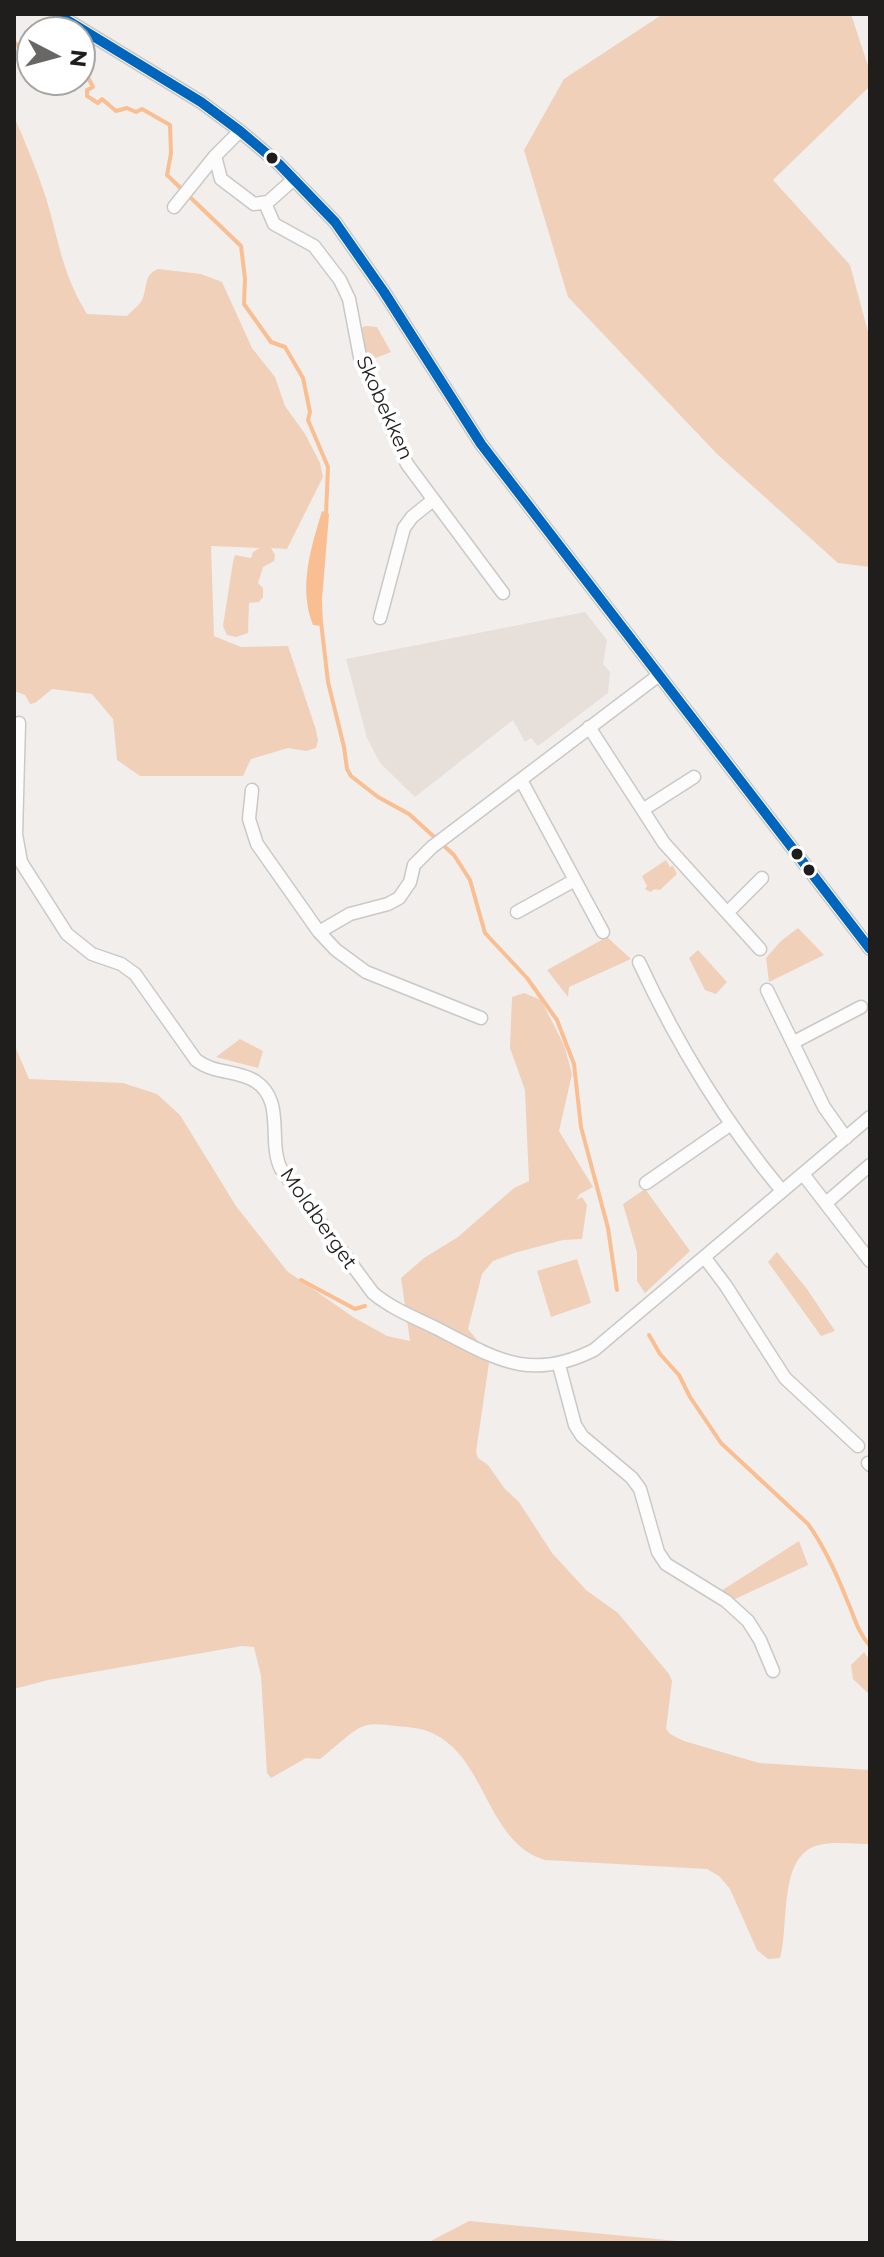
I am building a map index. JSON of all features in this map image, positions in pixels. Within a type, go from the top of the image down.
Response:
[{"type":"street","points":[[57,14],[177,86],[240,131],[294,179],[335,222],[481,444],[870,949]]},
{"type":"street","points":[[174,207],[215,156],[240,131]]},
{"type":"street","points":[[215,156],[218,173],[225,184],[254,204],[265,203],[294,179]]},
{"type":"street","name":"Skobekken","points":[[265,203],[274,224],[314,246],[346,289],[360,357],[407,464],[503,593]]},
{"type":"street","points":[[380,618],[404,528],[433,500]]},
{"type":"street","points":[[319,932],[350,914],[399,898],[405,892],[414,865],[420,858],[659,675]]},
{"type":"street","name":"Moldberget","points":[[19,723],[18,856],[67,934],[92,954],[121,964],[135,974],[196,1060],[207,1068],[254,1080],[265,1090],[273,1103],[276,1154],[281,1169],[373,1293],[388,1305],[499,1360],[559,1365],[605,1342],[870,1117]]},
{"type":"street","points":[[589,727],[679,861],[760,949]]},
{"type":"street","points":[[644,809],[694,777]]},
{"type":"street","points":[[521,780],[603,932]]},
{"type":"street","points":[[252,790],[249,819],[257,844],[319,932],[351,963],[366,972],[481,1018]]},
{"type":"street","points":[[728,912],[762,878]]},
{"type":"street","points":[[517,912],[575,880]]},
{"type":"street","points":[[639,962],[688,1059],[731,1124],[782,1191]]},
{"type":"street","points":[[767,990],[824,1107],[846,1138]]},
{"type":"street","points":[[794,1042],[861,1007]]},
{"type":"street","points":[[646,1183],[731,1124]]},
{"type":"street","points":[[826,1203],[870,1165]]},
{"type":"street","points":[[803,1174],[870,1261]]},
{"type":"street","points":[[705,1258],[785,1378],[858,1446]]},
{"type":"street","points":[[559,1365],[575,1425],[582,1436],[632,1478],[640,1489],[658,1552],[666,1564],[726,1601],[748,1621],[773,1671]]},
{"type":"shaded area","points":[[663,14],[851,14],[870,72],[870,86],[773,180],[850,265],[870,339],[870,567],[838,563],[717,454],[568,297],[524,150],[564,79]]},
{"type":"shaded area","points":[[14,117],[46,198],[66,271],[87,314],[127,316],[142,300],[148,278],[158,269],[201,274],[222,282],[252,348],[275,377],[285,406],[320,463],[323,477],[287,549],[271,548],[274,561],[263,567],[258,583],[263,588],[263,597],[259,602],[249,603],[248,633],[236,637],[227,635],[223,626],[235,555],[251,558],[253,552],[260,548],[211,546],[214,636],[241,647],[288,646],[316,730],[316,748],[306,751],[288,748],[251,759],[243,776],[140,776],[117,760],[113,719],[92,694],[52,689],[30,704],[25,695],[14,691]]},
{"type":"shaded area","points":[[377,327],[391,352],[368,361],[360,328]]},
{"type":"shaded area","points":[[322,511],[329,514],[323,626],[313,625],[306,582],[310,553]]},
{"type":"shaded area","points":[[585,612],[607,640],[603,664],[610,672],[608,693],[538,746],[531,738],[525,742],[513,720],[415,797],[380,763],[367,738],[346,659]]},
{"type":"shaded area","points":[[666,860],[677,874],[660,890],[650,892],[645,889],[647,886],[642,876]]},
{"type":"shaded area","points":[[798,928],[824,955],[769,982],[766,958]]},
{"type":"shaded area","points":[[607,937],[631,959],[569,987],[568,997],[547,970]]},
{"type":"shaded area","points":[[698,950],[727,982],[716,994],[705,990],[689,958]]},
{"type":"shaded area","points":[[524,993],[541,1000],[564,1045],[572,1074],[559,1131],[593,1187],[576,1200],[582,1197],[587,1205],[582,1239],[563,1240],[514,1253],[493,1261],[482,1274],[468,1329],[490,1356],[476,1452],[519,1502],[552,1553],[586,1590],[618,1613],[669,1674],[672,1681],[666,1729],[670,1734],[759,1763],[870,1770],[870,1844],[819,1845],[806,1851],[797,1862],[788,1893],[780,1958],[768,1959],[757,1950],[730,1889],[719,1876],[707,1869],[545,1860],[525,1850],[510,1836],[465,1761],[450,1745],[428,1731],[373,1724],[364,1726],[320,1759],[306,1758],[271,1778],[267,1773],[261,1676],[254,1647],[242,1646],[48,1680],[14,1689],[14,1044],[29,1079],[123,1083],[157,1094],[180,1115],[236,1206],[287,1271],[353,1317],[387,1336],[410,1341],[401,1278],[424,1258],[458,1237],[514,1188],[529,1181],[525,1090],[510,1048],[512,997]]},
{"type":"shaded area","points":[[240,1039],[263,1051],[258,1068],[216,1057]]},
{"type":"shaded area","points":[[645,1189],[690,1251],[645,1293],[637,1281],[637,1252],[623,1204]]},
{"type":"shaded area","points":[[777,1252],[835,1331],[821,1336],[768,1262]]},
{"type":"shaded area","points":[[577,1259],[591,1303],[551,1317],[537,1271]]},
{"type":"shaded area","points":[[799,1541],[808,1565],[733,1600],[721,1591]]},
{"type":"shaded area","points":[[864,1652],[870,1660],[870,1695],[853,1679],[851,1665]]},
{"type":"shaded area","points":[[469,2221],[698,2243],[427,2243]]},
{"type":"waterway","points":[[87,96],[98,103],[102,99],[116,111],[127,108],[136,112],[142,109],[170,125],[171,153],[167,175],[241,246],[244,304],[271,342],[285,347],[303,378],[310,412],[308,420],[328,467],[326,514]]},
{"type":"waterway","points":[[321,622],[328,682],[351,776],[378,797],[409,814],[454,855],[470,880],[485,933],[527,978],[557,1020],[574,1064],[581,1127],[608,1228],[617,1290]]},
{"type":"waterway","points":[[301,1280],[355,1309],[365,1306]]},
{"type":"waterway","points":[[649,1335],[660,1354],[679,1375],[721,1443],[808,1524],[830,1561],[859,1630],[870,1646]]},
{"type":"transit line","points":[[57,14],[201,102],[240,131],[279,164],[335,222],[384,292],[481,444],[870,949]]}]
